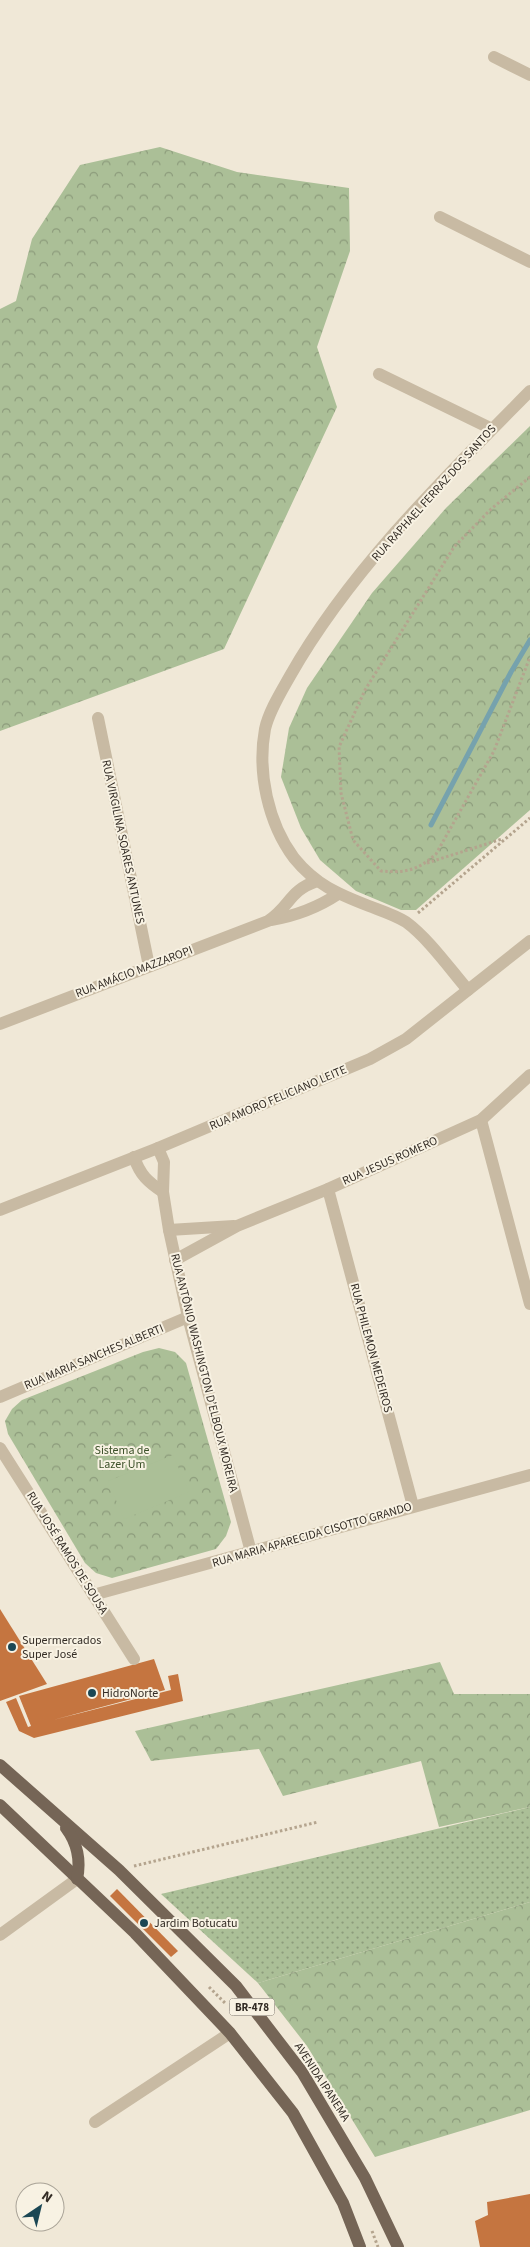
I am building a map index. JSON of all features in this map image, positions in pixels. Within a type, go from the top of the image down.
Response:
[{"type":"main road","name":"AVENIDA IPANEMA","points":[[0,1765],[119,1870],[236,1986],[302,2072],[365,2178],[398,2247]]},
{"type":"main road","name":"BR-478","points":[[0,1805],[135,1933],[230,2033],[293,2113],[343,2203],[360,2247]]},
{"type":"main road","points":[[52,1810],[71,1835],[77,1849],[80,1862],[77,1879]]},
{"type":"street","points":[[494,57],[530,75]]},
{"type":"street","points":[[440,217],[530,262]]},
{"type":"street","points":[[379,374],[492,429]]},
{"type":"street","name":"RUA RAPHAEL FERRAZ DOS SANTOS","points":[[468,990],[406,923],[392,915],[338,894],[309,876],[292,855],[274,820],[266,790],[264,770],[265,728],[276,700],[302,656],[385,544],[530,391]]},
{"type":"street","name":"RUA VIRGILINA SOARES ANTUNES","points":[[98,718],[149,966]]},
{"type":"street","points":[[292,855],[302,873],[301,888]]},
{"type":"street","name":"RUA AMÁCIO MAZZAROPI","points":[[268,921],[276,916],[301,888],[318,881]]},
{"type":"street","name":"RUA AMÁCIO MAZZAROPI","points":[[0,1024],[268,921],[292,917],[325,903],[338,894]]},
{"type":"street","name":"RUA AMORO FELICIANO LEITE","points":[[0,1210],[134,1158],[370,1059],[406,1039],[530,941]]},
{"type":"street","name":"RUA JESUS ROMERO","points":[[175,1260],[237,1226],[328,1190],[481,1120],[530,1075]]},
{"type":"street","points":[[481,1120],[530,1304]]},
{"type":"street","name":"RUA ANTÔNIO WASHINGTON D’ELBOUX MOREIRA","points":[[158,1148],[164,1162],[163,1192],[169,1230],[188,1318],[251,1552]]},
{"type":"street","points":[[134,1158],[139,1171],[147,1181],[163,1192]]},
{"type":"street","name":"RUA PHILEMON MEDEIROS","points":[[328,1190],[413,1506]]},
{"type":"street","name":"RUA JESUS ROMERO","points":[[169,1230],[237,1226]]},
{"type":"street","name":"RUA MARIA SANCHES ALBERTI","points":[[0,1397],[188,1318]]},
{"type":"street","name":"RUA JOSÉ RAMOS DE SOUSA","points":[[0,1448],[134,1659]]},
{"type":"street","name":"RUA MARIA APARECIDA CISOTTO GRANDO","points":[[93,1595],[530,1475]]},
{"type":"street","points":[[0,1935],[77,1879]]},
{"type":"street","points":[[95,2122],[230,2033]]},
{"type":"path","points":[[506,838],[424,864],[403,873],[381,871],[353,840],[341,793],[339,747],[365,690],[454,547],[491,509],[530,478]]},
{"type":"path","points":[[424,864],[436,854],[494,751],[530,657]]},
{"type":"path","points":[[406,923],[530,818]]},
{"type":"path","points":[[119,1870],[318,1822]]},
{"type":"green space","points":[[160,147],[237,172],[349,188],[350,251],[317,347],[337,407],[224,649],[0,731],[0,309],[16,301],[32,239],[80,165]]},
{"type":"green space","points":[[530,426],[530,810],[416,910],[401,910],[356,891],[320,860],[301,828],[281,777],[289,728],[307,688],[372,593],[446,508]]},
{"type":"green space","name":"Sistema de Lazer Um","points":[[159,1348],[175,1352],[186,1363],[231,1522],[226,1536],[216,1549],[112,1578],[96,1573],[85,1563],[8,1434],[5,1421],[12,1409],[22,1400],[143,1352]]},
{"type":"green space","points":[[173,1455],[189,1492],[124,1519],[108,1481]]},
{"type":"green space","points":[[440,1662],[454,1694],[530,1694],[530,1807],[439,1827],[421,1761],[283,1796],[259,1749],[151,1761],[135,1731]]},
{"type":"green space","points":[[530,1807],[530,1902],[258,1983],[161,1894]]},
{"type":"green space","points":[[530,1902],[530,2110],[375,2157],[307,2046],[258,1983]]},
{"type":"building","name":"Supermercados Super José","points":[[0,1609],[47,1684],[0,1701]]},
{"type":"building","name":"HidroNorte","points":[[154,1659],[165,1690],[53,1720],[171,1690],[168,1676],[178,1674],[183,1701],[34,1738],[19,1731],[6,1702],[16,1698],[28,1727],[31,1726],[19,1696]]},
{"type":"building","name":"Jardim Botucatu","points":[[117,1889],[178,1951],[171,1957],[110,1896]]},
{"type":"building","points":[[530,2194],[530,2247],[480,2247],[475,2221],[488,2215],[487,2202]]},
{"type":"waterway","points":[[431,825],[511,672],[530,640]]},
{"type":"place","name":"Supermercados Super José","points":[[12,1647]]},
{"type":"place","name":"HidroNorte","points":[[92,1693]]},
{"type":"place","name":"Jardim Botucatu","points":[[144,1923]]}]
